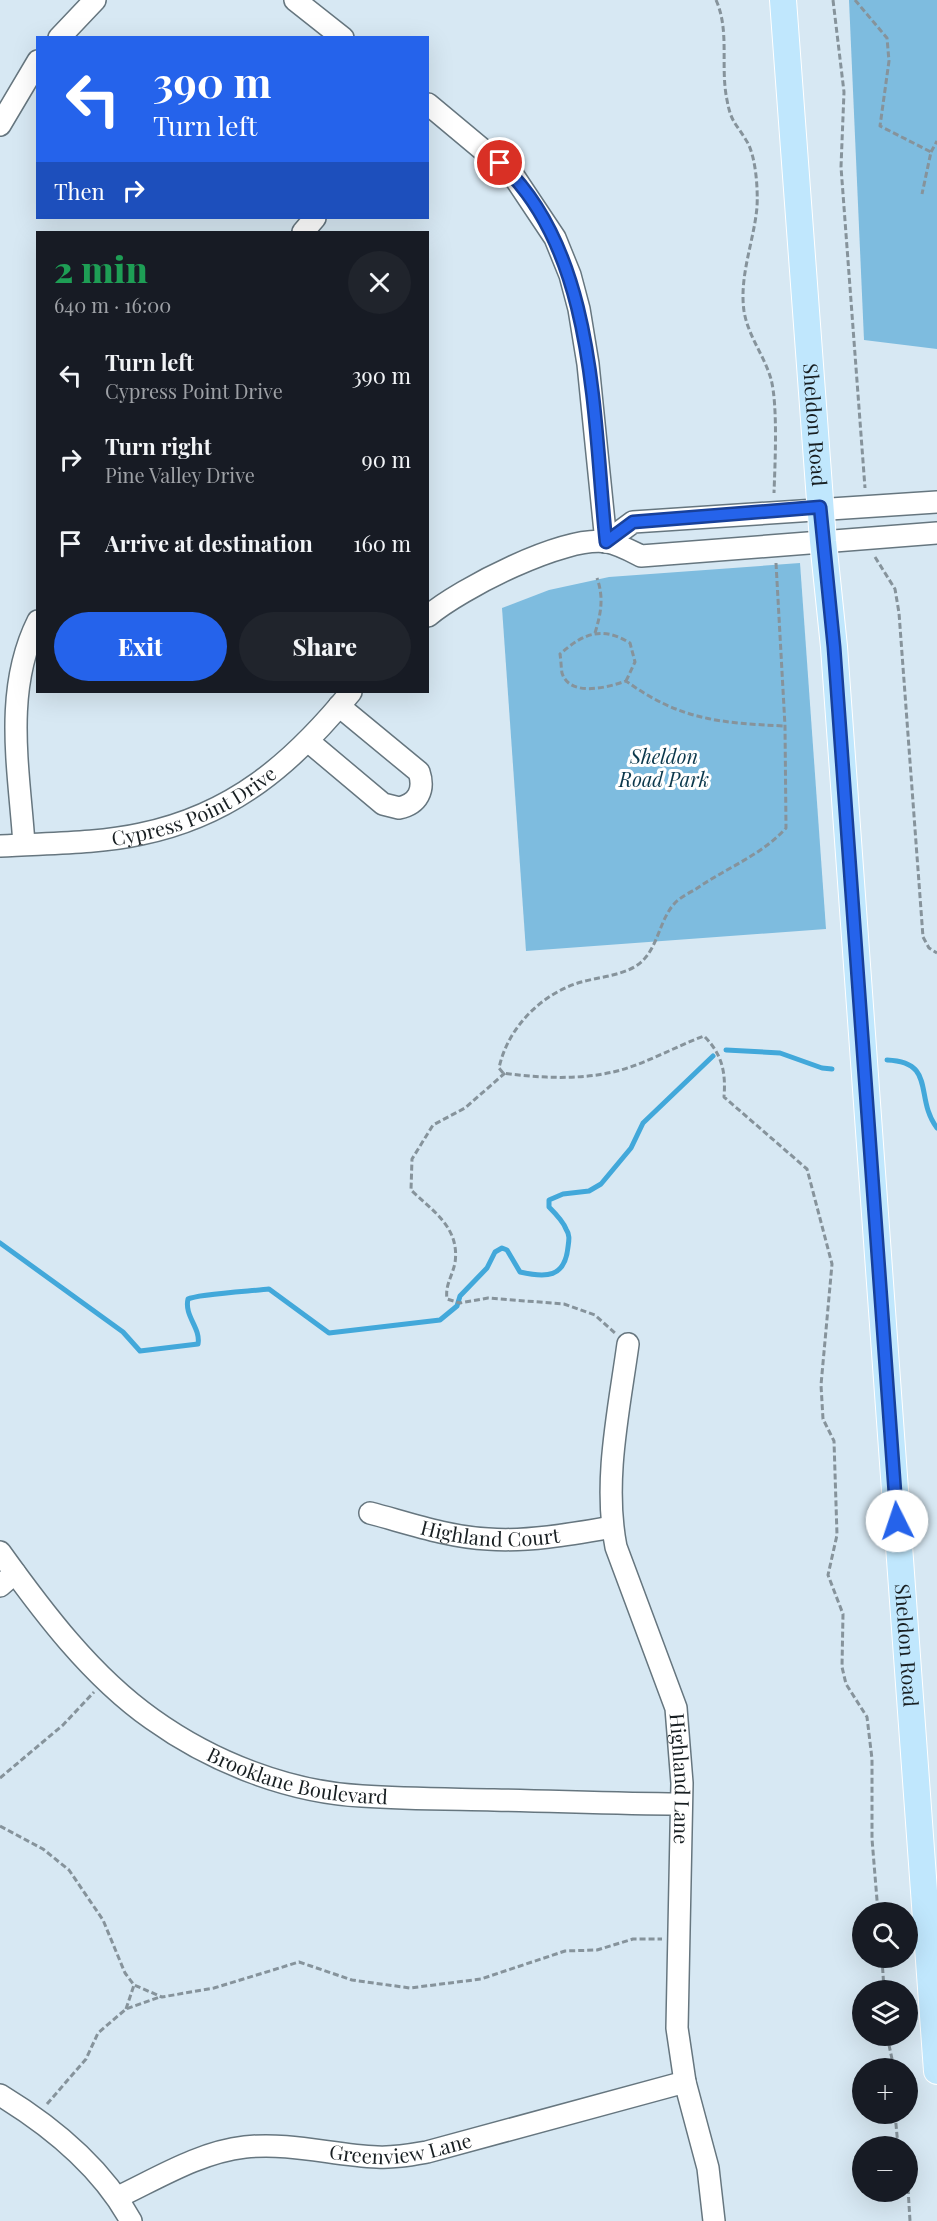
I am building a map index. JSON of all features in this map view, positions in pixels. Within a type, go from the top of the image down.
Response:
[{"type":"main road","name":"Sheldon Road","points":[[783,0],[822,541],[834,647],[937,2071]]},
{"type":"street","points":[[60,36],[95,0]]},
{"type":"street","points":[[295,0],[340,36]]},
{"type":"street","points":[[0,125],[36,64]]},
{"type":"street","points":[[429,105],[513,175],[555,238],[570,275],[579,309],[588,364],[606,542]]},
{"type":"street","points":[[304,231],[314,219]]},
{"type":"street","points":[[606,542],[633,522],[774,510],[937,502]]},
{"type":"street","points":[[429,615],[480,581],[572,546],[606,542],[641,556],[937,533]]},
{"type":"street","points":[[24,844],[15,716],[16,693],[20,669],[36,626]]},
{"type":"street","points":[[308,741],[383,804],[399,808],[416,801],[421,792],[422,781],[418,772],[345,699]]},
{"type":"street","name":"Cypress Point Drive","points":[[0,846],[119,837],[175,825],[213,811],[257,786],[308,741],[345,699]]},
{"type":"street","name":"Highland Lane","points":[[628,1344],[614,1454],[611,1495],[612,1527],[616,1547],[660,1658],[676,1708],[682,1783],[679,1804],[677,2028],[685,2082],[708,2168],[714,2221]]},
{"type":"street","name":"Highland Court","points":[[370,1513],[444,1533],[488,1539],[571,1534],[612,1527]]},
{"type":"street","name":"Brooklane Boulevard","points":[[0,1552],[8,1580],[105,1680],[151,1718],[198,1748],[255,1773],[306,1788],[361,1796],[679,1804]]},
{"type":"street","name":"Greenview Lane","points":[[118,2197],[213,2153],[246,2147],[284,2146],[378,2157],[401,2156],[427,2152],[685,2082]]},
{"type":"street","points":[[0,2095],[36,2117],[79,2155],[118,2197],[131,2221]]},
{"type":"path","points":[[716,0],[724,34],[726,97],[732,123],[747,141],[757,205],[743,290],[744,311],[751,336],[771,381],[776,460],[774,510]]},
{"type":"path","points":[[833,0],[844,92],[841,167],[867,505]]},
{"type":"path","points":[[855,0],[887,38],[889,61],[880,126],[931,152]]},
{"type":"path","points":[[922,194],[931,152],[937,141]]},
{"type":"path","points":[[871,537],[873,556],[884,569],[895,590],[899,613],[923,937],[929,948],[937,953]]},
{"type":"path","points":[[775,545],[785,726],[786,828],[771,844],[674,904],[650,951],[637,965],[611,976],[574,984],[541,1004],[518,1025],[503,1052],[500,1068],[505,1073],[530,1077],[586,1076],[615,1071],[704,1036],[715,1047],[726,1074],[724,1097],[807,1169],[832,1264],[821,1395],[823,1419],[834,1441],[837,1535],[828,1575],[843,1614],[842,1667],[846,1684],[867,1717],[872,1759],[872,1839],[877,1902]]},
{"type":"path","points":[[595,633],[601,614],[602,593],[597,578]]},
{"type":"path","points":[[595,633],[616,634],[630,643],[635,662],[627,681],[595,689],[574,686],[563,675],[560,654],[576,640],[595,633]]},
{"type":"path","points":[[627,681],[654,701],[681,712],[734,724],[785,726]]},
{"type":"path","points":[[505,1073],[465,1108],[433,1125],[412,1159],[411,1190],[448,1224],[456,1247],[454,1266],[446,1288],[447,1299],[460,1303],[488,1299],[564,1304],[595,1315],[628,1344]]},
{"type":"path","points":[[0,1778],[63,1725],[105,1680]]},
{"type":"path","points":[[0,1826],[43,1849],[69,1870],[103,1920],[125,1973],[134,1985],[162,1997]]},
{"type":"path","points":[[36,2117],[86,2059],[98,2033],[126,2009],[162,1997],[214,1989],[299,1962],[352,1980],[410,1988],[481,1979],[565,1951],[597,1950],[633,1940],[679,1940]]},
{"type":"path","points":[[126,2009],[134,1985]]},
{"type":"path","points":[[909,2202],[910,2221]]},
{"type":"green space","points":[[849,0],[937,0],[937,349],[864,340]]},
{"type":"green space","name":"Sheldon Road Park","points":[[800,563],[826,929],[526,951],[502,608],[549,590],[609,577]]},
{"type":"waterway","points":[[726,1050],[780,1053],[822,1068],[832,1069]]},
{"type":"waterway","points":[[0,1243],[123,1332],[140,1351],[198,1344],[197,1333],[188,1311],[188,1299],[213,1294],[269,1289],[329,1333],[440,1320],[457,1306],[460,1296],[487,1268],[495,1252],[502,1248],[507,1250],[520,1272],[546,1275],[558,1270],[566,1257],[569,1235],[559,1217],[549,1207],[549,1200],[563,1194],[589,1191],[601,1184],[631,1148],[643,1123],[713,1056]]},
{"type":"waterway","points":[[887,1060],[903,1062],[913,1067],[919,1074],[930,1117],[937,1128]]},
{"type":"route","points":[[500,163],[513,175],[555,238],[575,292],[588,364],[606,542],[633,522],[820,507],[834,647],[897,1521]]}]
